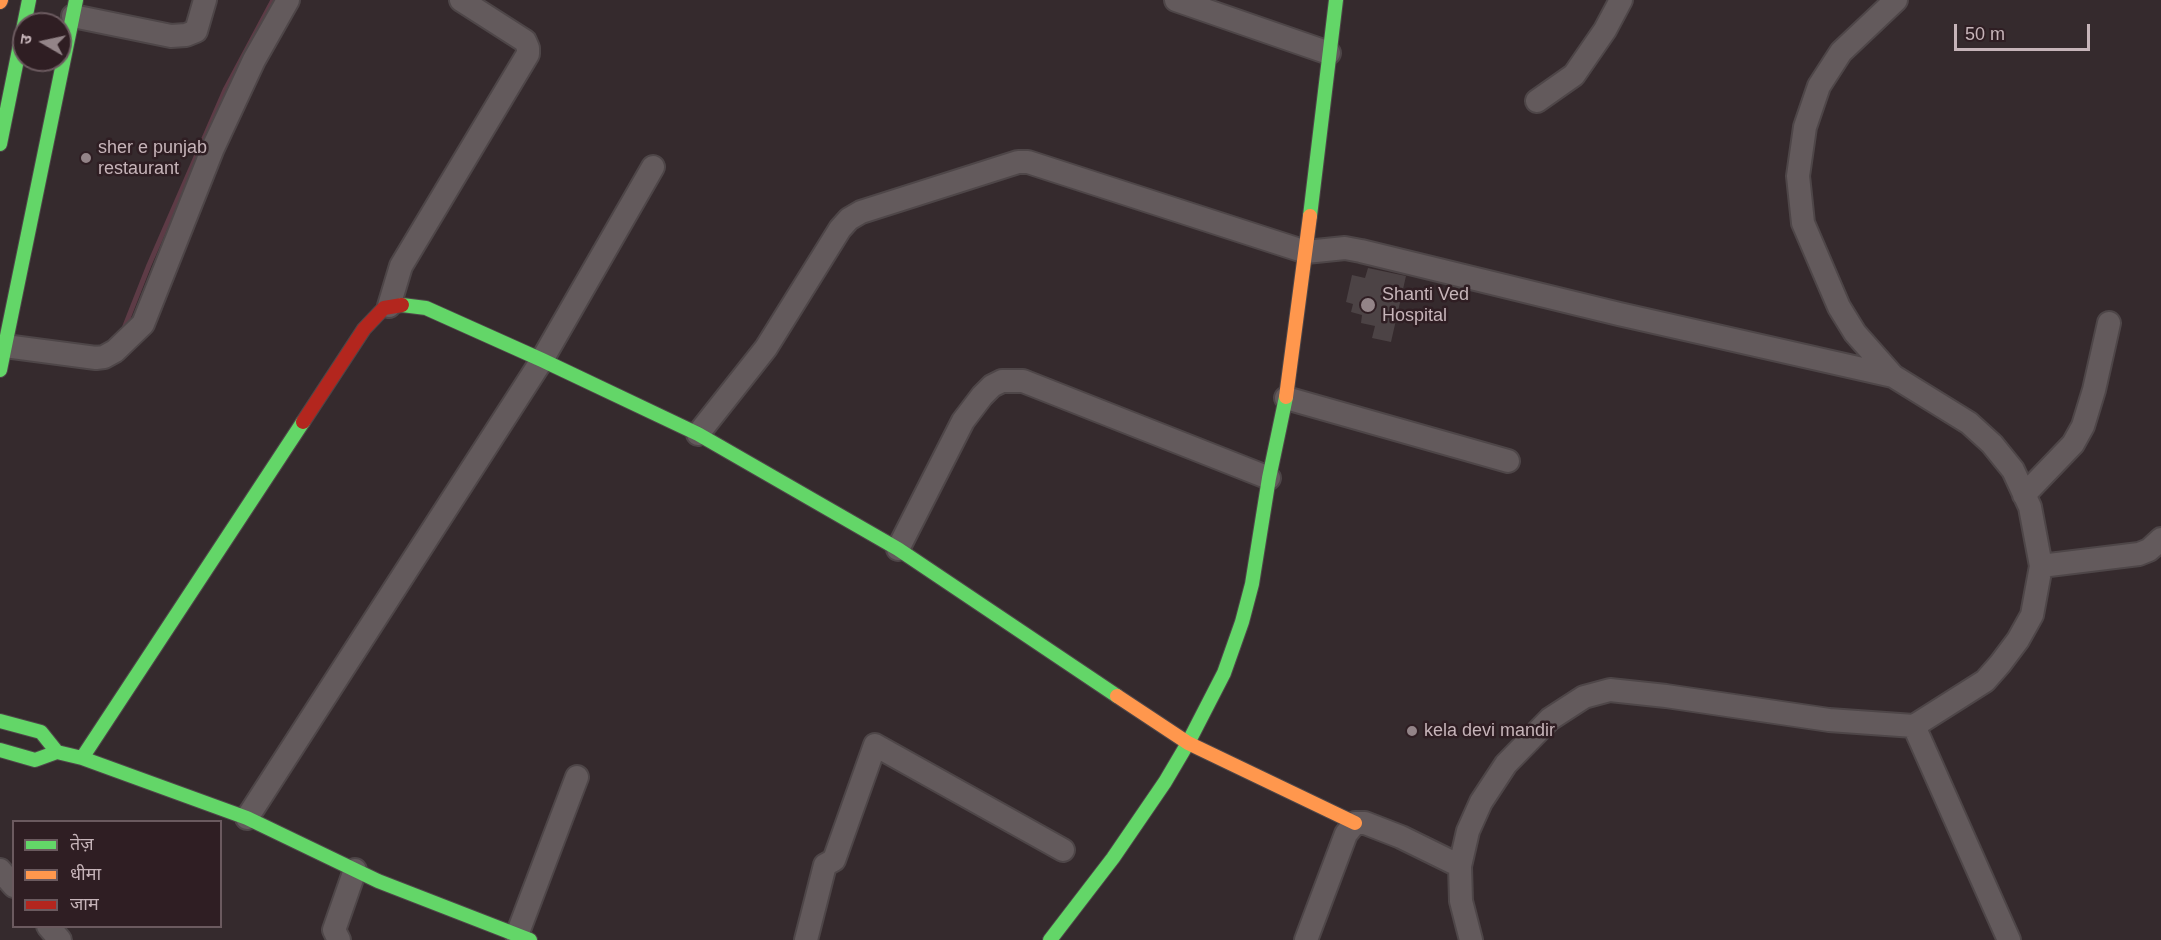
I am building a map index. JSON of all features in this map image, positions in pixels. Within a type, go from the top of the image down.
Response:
[{"type":"main road","points":[[0,144],[29,0]]},
{"type":"main road","points":[[1050,940],[1147,811],[1188,743],[1224,673],[1242,622],[1252,584],[1269,478],[1286,398],[1336,0]]},
{"type":"main road","points":[[0,370],[75,8]]},
{"type":"main road","points":[[82,758],[364,329],[389,306],[410,305],[426,308],[698,434],[898,549],[1188,743],[1355,823]]},
{"type":"main road","points":[[0,721],[41,732],[57,752]]},
{"type":"main road","points":[[0,750],[34,760],[57,752],[82,758],[247,818],[378,881],[524,938]]},
{"type":"street","points":[[75,8],[171,36],[186,35],[196,31],[205,0]]},
{"type":"street","points":[[5,346],[104,357],[116,351],[143,324],[213,148],[254,60],[288,0]]},
{"type":"street","points":[[389,306],[401,266],[528,54],[525,41],[461,0]]},
{"type":"street","points":[[1176,0],[1329,53]]},
{"type":"street","points":[[1537,101],[1574,75],[1599,39],[1621,0]]},
{"type":"street","points":[[1471,940],[1461,901],[1460,866],[1472,821],[1481,802],[1506,764],[1550,719],[1584,697],[1610,690],[1829,720],[1914,726],[1985,681],[2018,640],[2032,615],[2041,566],[2030,507],[2013,470],[1992,444],[1969,423],[1893,376],[1855,333],[1839,307],[1803,223],[1797,176],[1805,127],[1819,86],[1841,52],[1896,0]]},
{"type":"street","points":[[698,434],[766,348],[840,229],[849,219],[861,212],[1012,162],[1028,162],[1306,252],[1345,248],[1361,251],[1631,317],[1893,376]]},
{"type":"street","points":[[247,818],[542,360],[653,167]]},
{"type":"street","points":[[2024,495],[2073,444],[2084,426],[2109,323]]},
{"type":"street","points":[[898,549],[963,421],[982,396],[992,386],[1002,381],[1023,381],[1269,478]]},
{"type":"street","points":[[1286,398],[1508,461]]},
{"type":"street","points":[[2041,566],[2139,554],[2149,550],[2161,539]]},
{"type":"street","points":[[1914,726],[2009,940]]},
{"type":"street","points":[[806,940],[825,866],[834,860],[875,745],[1063,850]]},
{"type":"street","points":[[524,938],[577,777]]},
{"type":"street","points":[[1306,940],[1346,834],[1355,823],[1365,823],[1401,837],[1460,866]]},
{"type":"street","points":[[0,870],[12,884]]},
{"type":"street","points":[[339,940],[334,930],[355,870]]},
{"type":"street","points":[[49,928],[60,940]]},
{"type":"building","points":[[1368,268],[1406,276],[1391,342],[1372,338],[1375,326],[1361,323],[1362,315],[1351,312],[1353,304],[1346,302],[1352,275],[1365,278]]},
{"type":"waterway","points":[[123,331],[225,90],[273,0]]},
{"type":"traffic: fast","points":[[0,144],[29,0]]},
{"type":"traffic: fast","points":[[0,370],[76,0]]},
{"type":"traffic: fast","points":[[1310,216],[1336,0]]},
{"type":"traffic: fast","points":[[402,305],[426,308],[698,434],[898,549],[1117,696]]},
{"type":"traffic: fast","points":[[1050,940],[1113,858],[1165,782],[1224,673],[1242,622],[1252,584],[1269,478],[1286,397]]},
{"type":"traffic: fast","points":[[82,758],[303,422]]},
{"type":"traffic: fast","points":[[0,721],[41,732],[57,752]]},
{"type":"traffic: fast","points":[[0,750],[35,760],[57,752],[82,758],[247,818],[378,881],[530,940]]},
{"type":"traffic: slow","points":[[1286,397],[1310,216]]},
{"type":"traffic: slow","points":[[1117,696],[1188,743],[1355,823]]},
{"type":"traffic: jam","points":[[303,422],[364,329],[384,308],[402,305]]},
{"type":"place","name":"sher e punjab restaurant","points":[[86,158]]},
{"type":"place","name":"Shanti Ved Hospital","points":[[1368,305]]},
{"type":"place","name":"kela devi mandir","points":[[1412,731]]}]
